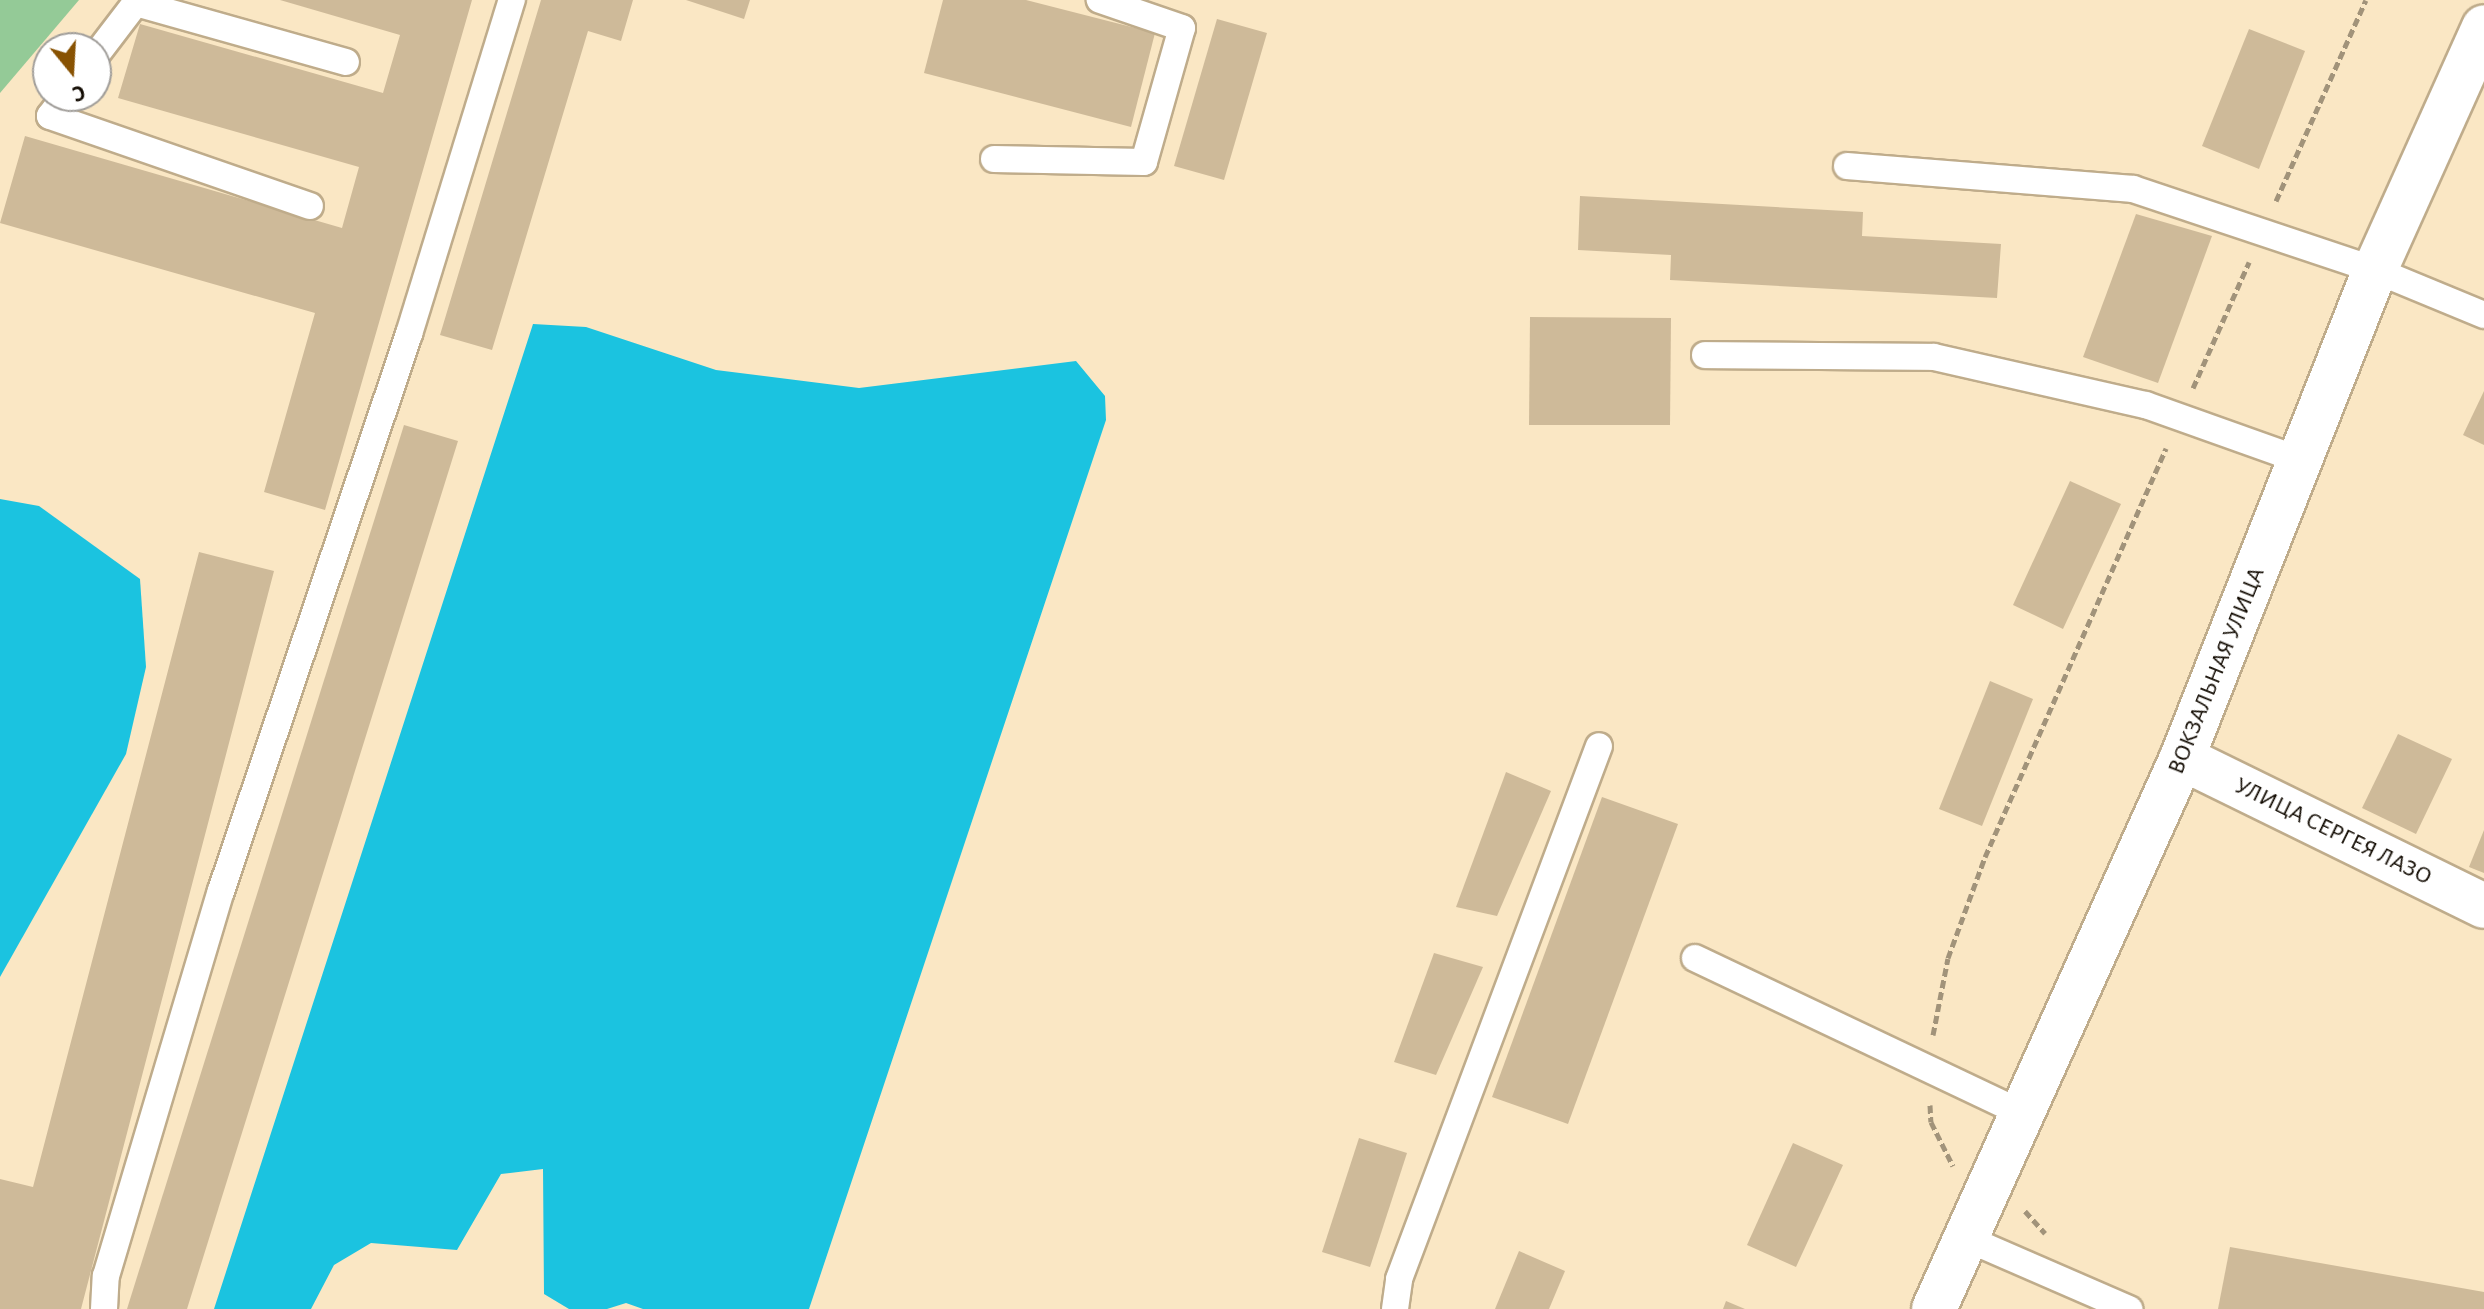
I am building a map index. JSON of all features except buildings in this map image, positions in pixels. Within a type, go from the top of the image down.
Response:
[{"type":"main road","name":"ВОКЗАЛЬНАЯ УЛИЦА","points":[[1934,1309],[2026,1115],[2182,758],[2303,461],[2375,270],[2484,27]]},
{"type":"main road","name":"УЛИЦА СЕРГЕЯ ЛАЗО","points":[[2182,758],[2484,906]]},
{"type":"lane","points":[[104,1309],[106,1276],[221,891],[409,334],[512,0]]},
{"type":"lane","points":[[994,159],[1144,162],[1182,28],[1100,0]]},
{"type":"lane","points":[[112,34],[137,1],[346,62]]},
{"type":"lane","points":[[53,112],[50,116],[310,206]]},
{"type":"lane","points":[[1847,166],[2133,189],[2261,235],[2375,270],[2484,315]]},
{"type":"lane","points":[[1705,355],[1934,357],[2180,417],[2303,461]]},
{"type":"lane","points":[[1395,1309],[1399,1279],[1599,746]]},
{"type":"lane","points":[[1695,958],[2026,1115]]},
{"type":"lane","points":[[1968,1239],[2129,1309]]},
{"type":"path","points":[[1953,1167],[1931,1122],[1927,1068],[1948,958],[1985,857],[2366,0]]},
{"type":"green space","points":[[0,0],[79,0],[52,32],[32,32],[32,55],[0,93]]},
{"type":"water","points":[[533,324],[586,327],[716,370],[859,388],[1076,361],[1105,396],[1106,420],[809,1309],[643,1309],[626,1303],[607,1309],[569,1309],[544,1294],[543,1169],[501,1174],[457,1250],[371,1243],[334,1265],[311,1309],[214,1309]]},
{"type":"water","points":[[0,499],[39,506],[140,579],[146,667],[126,754],[0,977]]}]
